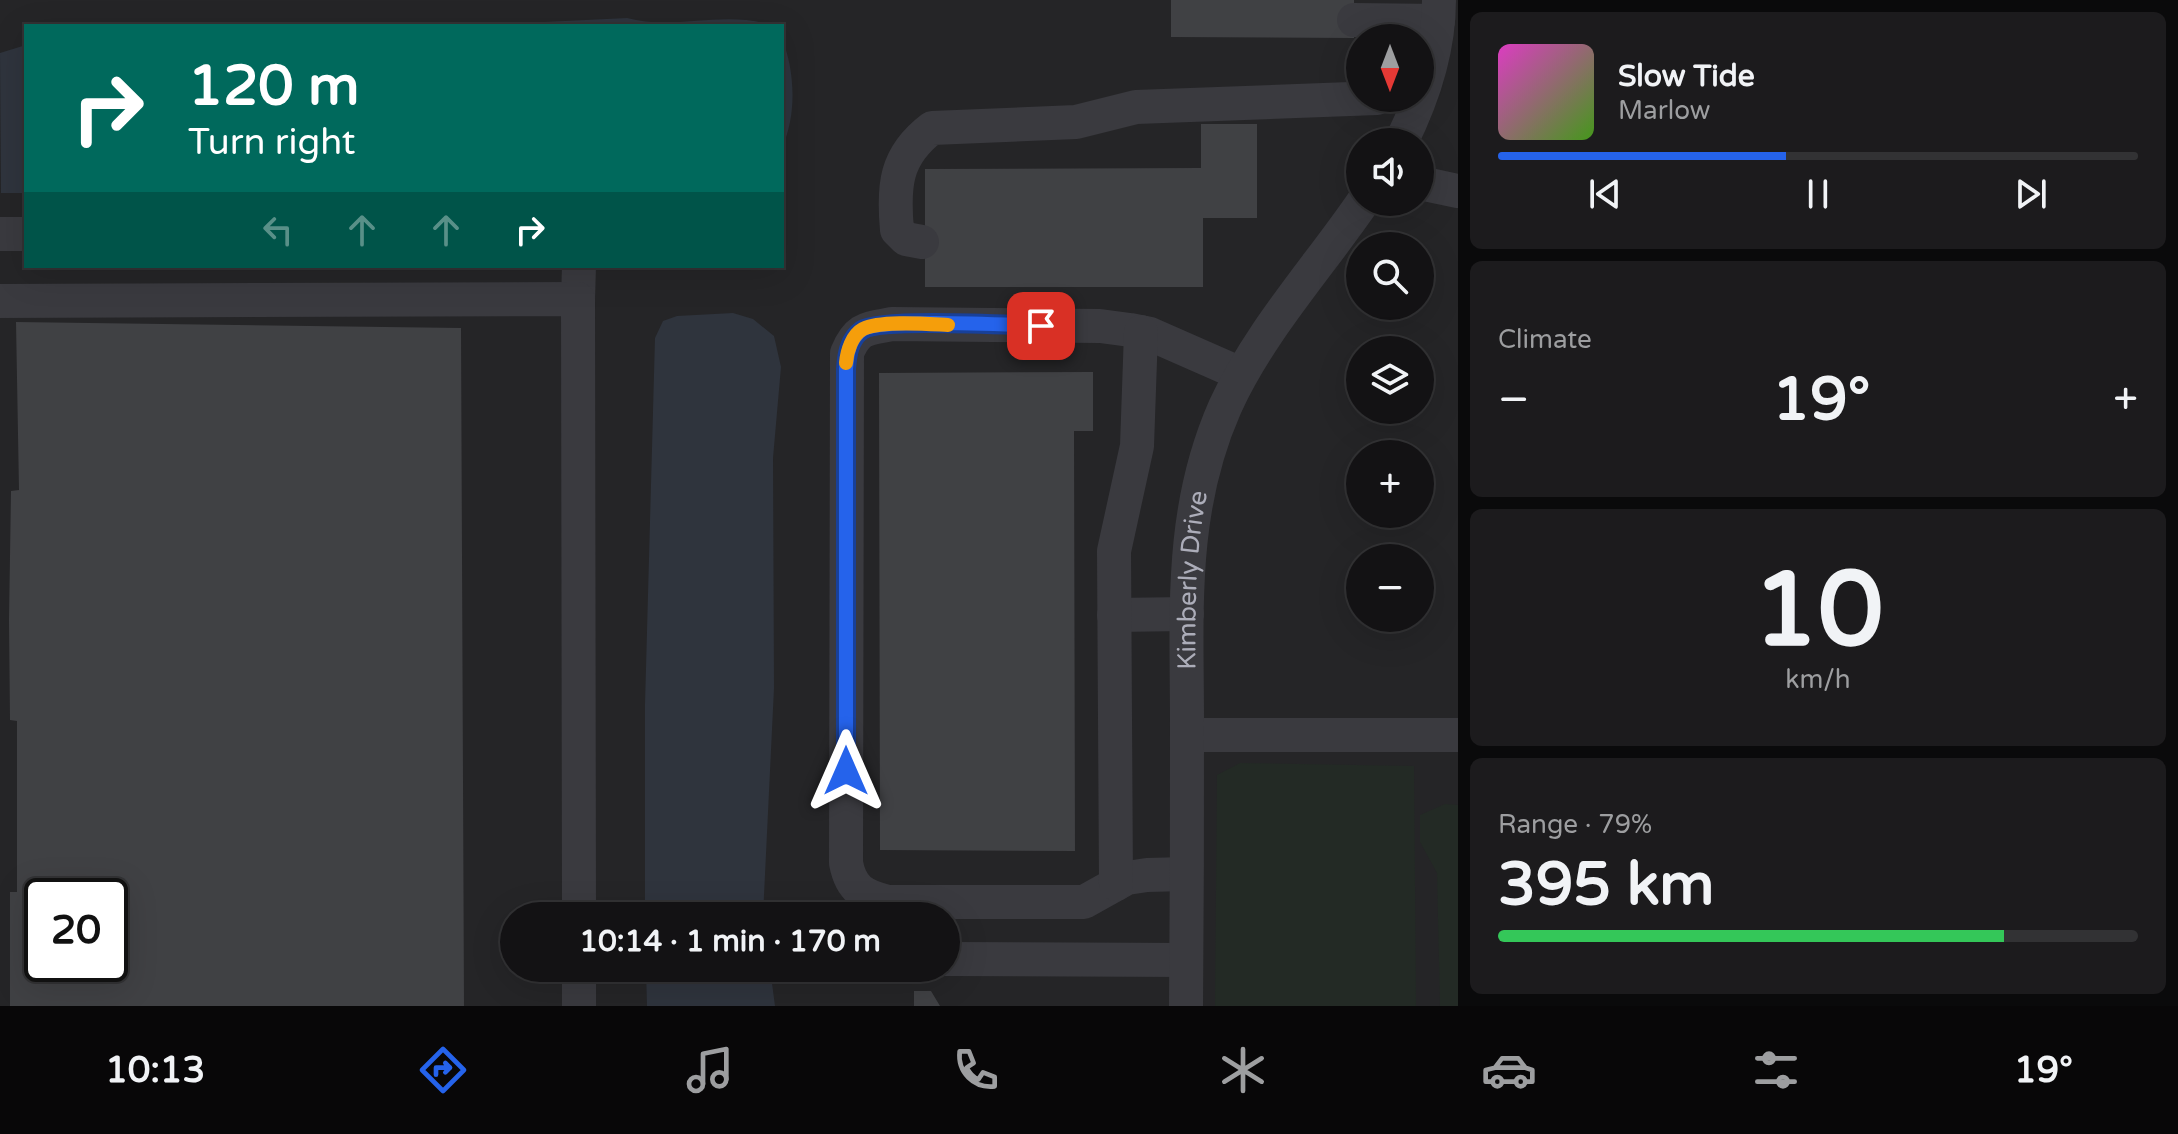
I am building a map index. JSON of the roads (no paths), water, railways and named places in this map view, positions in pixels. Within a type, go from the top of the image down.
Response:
[{"type":"street","points":[[1354,20],[1438,10],[1434,51]]},
{"type":"street","points":[[922,242],[906,239],[897,230],[896,181],[903,160],[917,140],[932,128],[1076,122],[1136,107],[1346,99]]},
{"type":"street","points":[[1434,186],[1458,191]]},
{"type":"street","name":"Kimberly Drive","points":[[1186,1006],[1187,550],[1201,470],[1241,374],[1353,216]]},
{"type":"street","points":[[0,234],[24,234]]},
{"type":"street","points":[[0,301],[579,282],[579,902]]},
{"type":"street","points":[[1186,874],[1127,878],[1084,902],[888,902],[871,898],[857,890],[849,878],[846,863],[847,353],[852,340],[863,329],[892,324],[1100,326],[1141,332],[1241,374]]},
{"type":"street","points":[[1116,884],[1116,531],[1137,446],[1141,332]]},
{"type":"street","points":[[1114,615],[1187,614]]},
{"type":"street","points":[[1187,735],[1458,735]]},
{"type":"street","points":[[960,959],[1186,960]]},
{"type":"street","points":[[579,982],[579,1006]]}]
